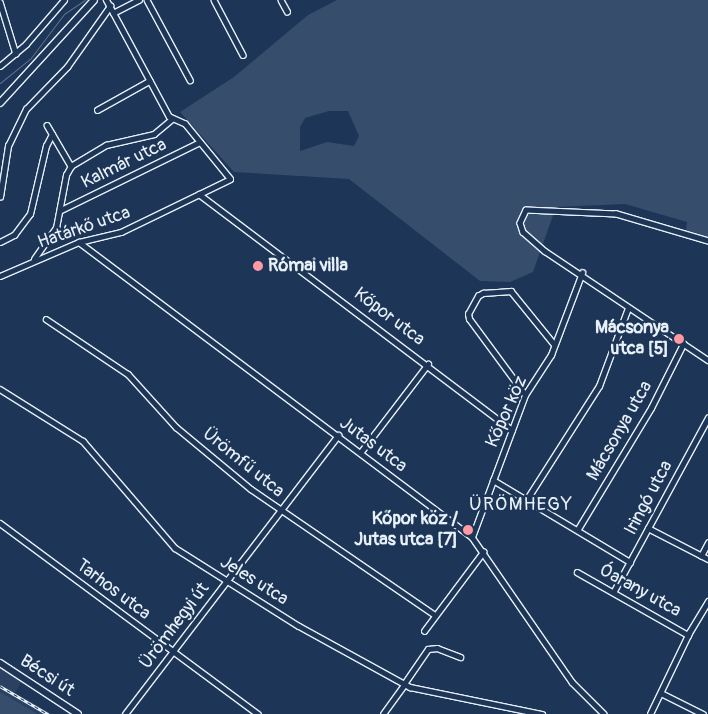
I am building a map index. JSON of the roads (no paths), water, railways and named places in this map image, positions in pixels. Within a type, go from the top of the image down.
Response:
[{"type":"main road","points":[[0,103],[94,0]]},
{"type":"main road","name":"Bécsi út","points":[[0,663],[78,714]]},
{"type":"street","points":[[106,0],[149,81],[172,119],[185,124],[198,143]]},
{"type":"street","points":[[113,13],[139,0]]},
{"type":"street","points":[[147,0],[190,80]]},
{"type":"street","points":[[214,0],[243,55]]},
{"type":"street","points":[[281,0],[287,11]]},
{"type":"street","points":[[0,66],[16,54],[62,1]]},
{"type":"street","points":[[0,2],[16,54]]},
{"type":"street","points":[[0,197],[8,146],[32,100],[67,67],[110,6]]},
{"type":"street","points":[[98,110],[149,81]]},
{"type":"street","points":[[32,100],[36,106]]},
{"type":"street","points":[[34,259],[53,234],[61,210],[66,175],[71,166],[106,145],[154,134],[172,119]]},
{"type":"street","points":[[47,125],[71,166]]},
{"type":"street","points":[[0,242],[17,232],[30,214],[46,146],[52,134]]},
{"type":"street","name":"Határkő utca","points":[[0,276],[34,259],[79,242],[121,232],[230,178],[198,143]]},
{"type":"street","name":"Kalmár utca","points":[[61,210],[198,143]]},
{"type":"street","name":"Kőpor utca","points":[[199,194],[428,364],[512,430]]},
{"type":"street","points":[[708,241],[616,214],[526,210],[521,228],[545,251],[582,273],[628,308],[708,360]]},
{"type":"street","name":"Jutas utca","points":[[79,242],[472,537],[572,682],[604,714]]},
{"type":"street","name":"Kőpor köz","points":[[472,537],[525,395],[554,344],[582,273]]},
{"type":"street","points":[[525,395],[468,314],[480,294],[511,292],[554,344]]},
{"type":"street","points":[[527,499],[599,386],[628,308]]},
{"type":"street","name":"Ürömfű utca","points":[[46,319],[128,374],[176,427],[280,511],[436,615]]},
{"type":"street","name":"Mácsonya utca","points":[[578,530],[651,408],[683,344]]},
{"type":"street","points":[[360,453],[428,364]]},
{"type":"street","name":"Jeles utca","points":[[0,389],[83,442],[170,544],[299,626],[405,684],[542,714]]},
{"type":"street","name":"Iringó utca","points":[[614,591],[708,418]]},
{"type":"street","name":"Ürömhegyi út","points":[[125,714],[338,436]]},
{"type":"street","points":[[494,480],[630,562]]},
{"type":"street","name":"Tarhos utca","points":[[0,522],[258,714]]},
{"type":"street","points":[[648,528],[708,559]]},
{"type":"street","points":[[701,556],[708,543]]},
{"type":"street","points":[[424,631],[483,552]]},
{"type":"street","name":"Óarany utca","points":[[577,572],[614,591],[688,635]]},
{"type":"street","points":[[650,714],[688,635],[708,601]]},
{"type":"street","points":[[383,714],[428,648],[437,648],[460,657]]},
{"type":"street","points":[[661,693],[703,714]]},
{"type":"waterway","points":[[0,83],[30,59],[64,14],[85,0]]},
{"type":"railway","points":[[0,686],[48,714]]},
{"type":"place","name":"Római villa","points":[[258,266]]},
{"type":"place","name":"Mácsonya utca [5]","points":[[679,339]]},
{"type":"place","name":"Kőpor köz / Jutas utca [7]","points":[[468,530]]},
{"type":"district","name":"ÜRÖMHEGY","points":[[521,505]]}]
